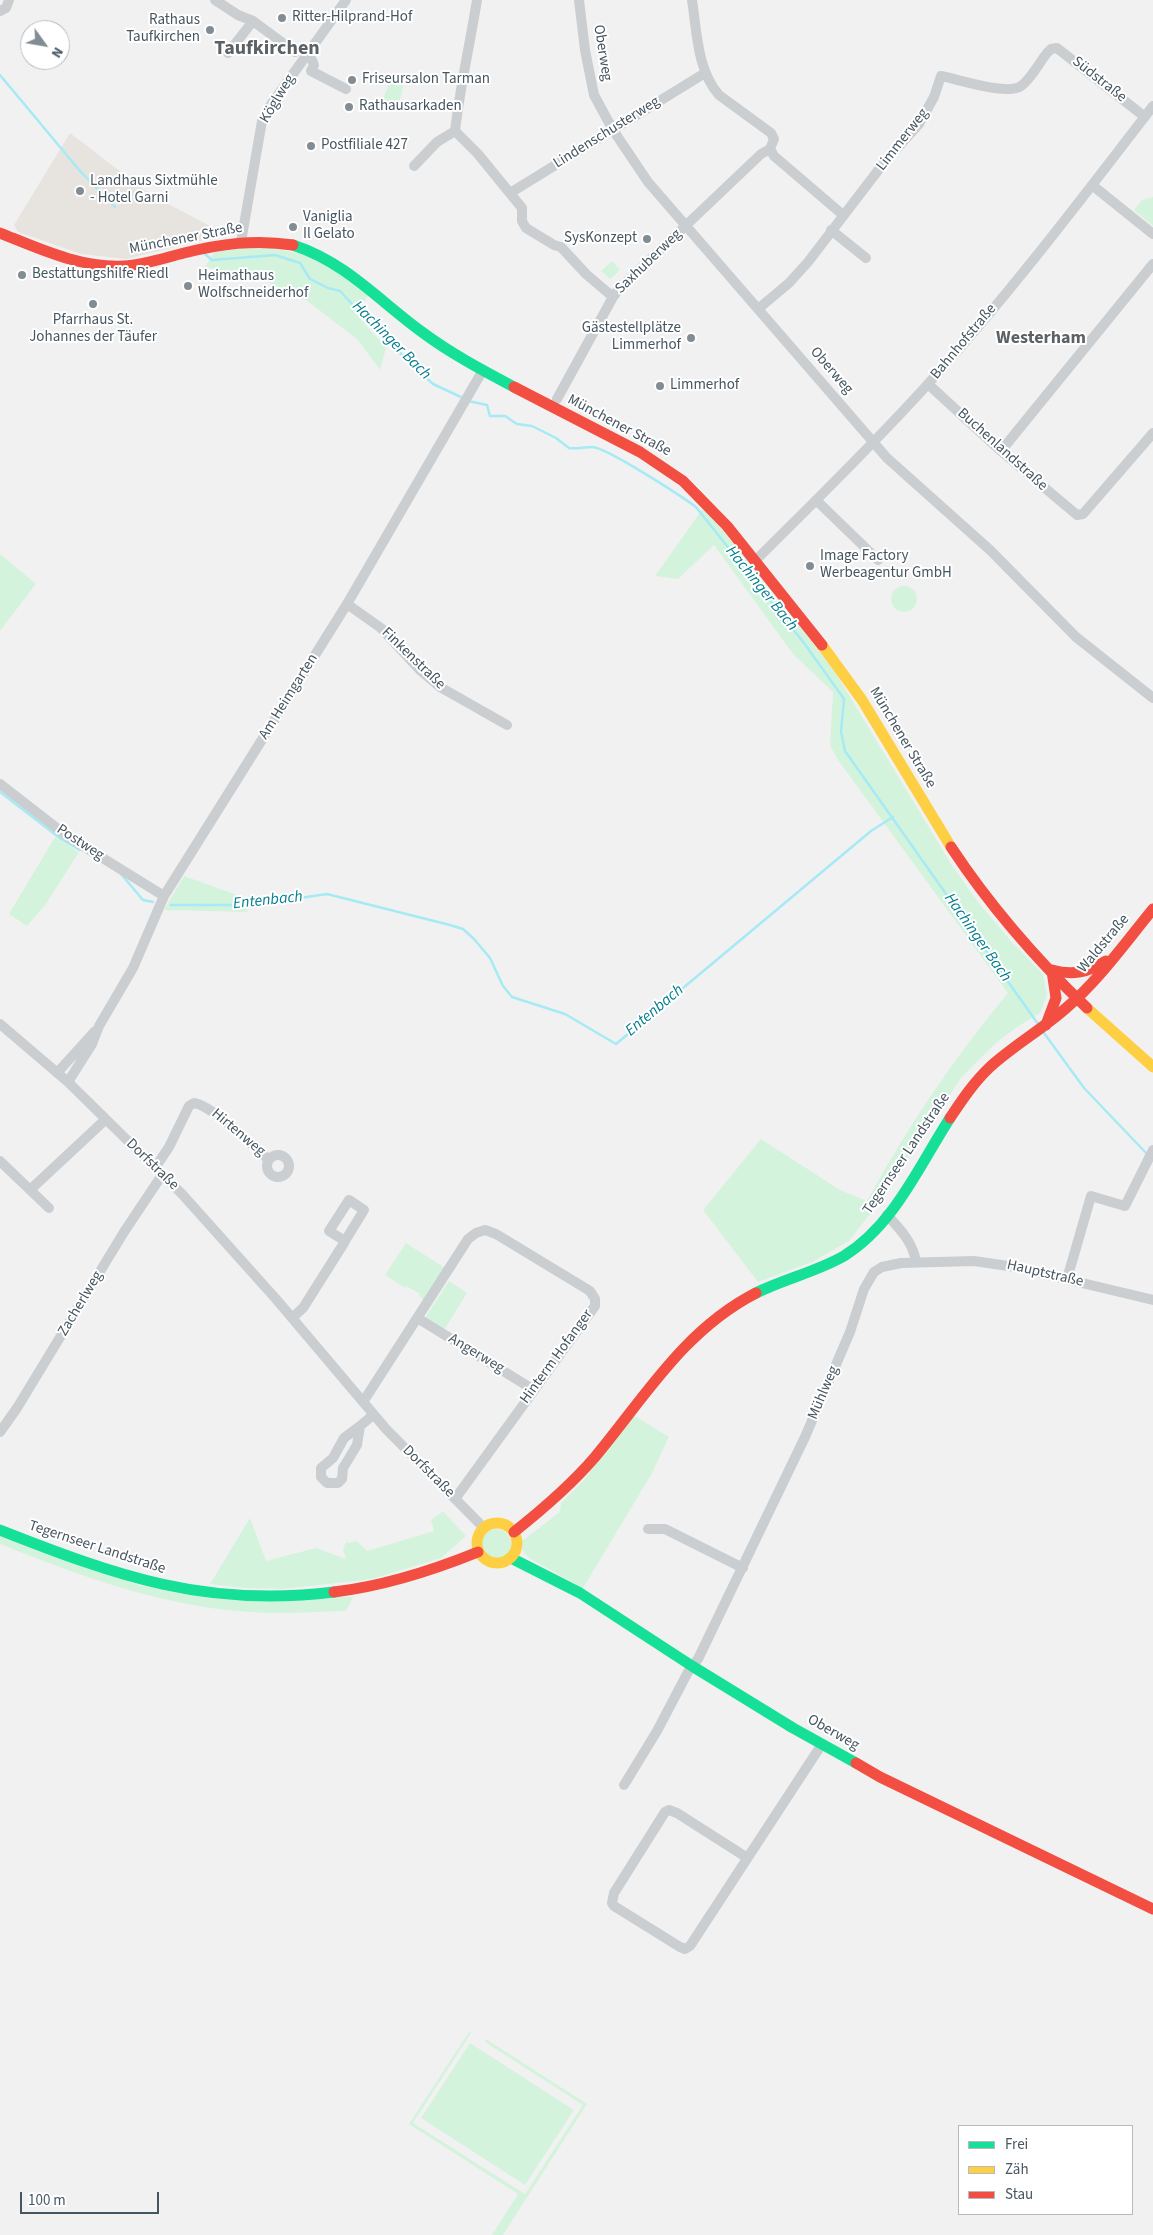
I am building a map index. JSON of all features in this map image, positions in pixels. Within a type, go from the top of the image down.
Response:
[{"type":"main road","name":"Münchener Straße","points":[[0,233],[54,254],[104,266],[143,264],[218,245],[241,242],[257,241],[299,247],[331,261],[421,332],[483,370],[650,458],[670,471],[699,496],[755,561],[838,664],[957,857],[985,896],[1078,998],[1153,1067]]},
{"type":"main road","name":"Waldstraße","points":[[1078,998],[1153,909]]},
{"type":"main road","points":[[1045,1026],[1056,998],[1052,970],[1068,975],[1077,974],[1097,967],[1113,957]]},
{"type":"main road","points":[[1097,1016],[1094,997],[1099,980],[1113,957]]},
{"type":"main road","name":"Tegernseer Landstraße","points":[[514,1532],[562,1492],[584,1470],[652,1381],[697,1333],[725,1310],[746,1297],[837,1260],[855,1248],[887,1215],[969,1090],[996,1062],[1031,1037],[1078,998]]},
{"type":"main road","points":[[500,1523],[514,1532],[517,1543],[512,1558],[506,1562],[493,1564],[487,1562],[478,1552],[477,1539],[484,1528],[500,1523]]},
{"type":"main road","name":"Tegernseer Landstraße","points":[[0,1530],[77,1560],[132,1578],[201,1593],[242,1597],[302,1596],[373,1587],[420,1575],[478,1552]]},
{"type":"main road","name":"Oberweg","points":[[512,1558],[580,1593],[692,1666],[822,1744],[932,1803],[1153,1910]]},
{"type":"street","points":[[0,11],[6,8],[9,0]]},
{"type":"street","points":[[215,0],[251,26],[295,52]]},
{"type":"street","name":"Köglweg","points":[[241,242],[262,121],[270,106],[346,0]]},
{"type":"street","points":[[455,131],[459,97],[477,0]]},
{"type":"street","name":"Oberweg","points":[[579,0],[585,50],[594,95],[613,130],[648,182],[892,463],[990,550],[1076,637],[1153,698]]},
{"type":"street","points":[[692,0],[705,73],[719,95],[771,133],[774,139],[770,148],[774,156],[842,215]]},
{"type":"street","points":[[228,53],[251,26]]},
{"type":"street","name":"Südstraße","points":[[1051,49],[1056,48],[1063,52],[1145,117]]},
{"type":"street","name":"Limmerweg","points":[[758,309],[789,283],[842,215],[919,124],[932,102],[941,76],[1002,90],[1012,90],[1021,86],[1051,49]]},
{"type":"street","points":[[312,60],[314,65],[311,71],[346,89]]},
{"type":"street","name":"Lindenschusterweg","points":[[510,192],[705,73]]},
{"type":"street","name":"Bahnhofstraße","points":[[755,561],[928,384],[995,306],[1153,106]]},
{"type":"street","points":[[414,166],[437,142],[455,131]]},
{"type":"street","points":[[455,131],[478,154],[522,208],[522,221],[526,228],[554,245],[561,247],[586,274],[613,297]]},
{"type":"street","name":"Saxhuberweg","points":[[557,398],[613,297],[626,281],[687,226],[761,154],[770,148]]},
{"type":"street","points":[[1092,185],[1153,234]]},
{"type":"street","points":[[831,230],[866,258]]},
{"type":"street","points":[[1001,451],[1153,264]]},
{"type":"street","name":"Am Heimgarten","points":[[68,1082],[92,1044],[99,1026],[133,968],[164,896],[347,604],[483,370]]},
{"type":"street","name":"Buchenlandstraße","points":[[928,384],[1001,451],[1077,515],[1083,514],[1153,433]]},
{"type":"street","points":[[816,500],[878,560]]},
{"type":"street","name":"Finkenstraße","points":[[347,604],[381,628],[421,671],[440,687],[507,726]]},
{"type":"street","name":"Postweg","points":[[0,784],[67,836],[164,896]]},
{"type":"street","name":"Dorfstraße","points":[[0,1024],[68,1082],[205,1219],[292,1318],[373,1415],[484,1528]]},
{"type":"street","name":"Am Heimgarten","points":[[57,1073],[99,1026]]},
{"type":"street","name":"Hirtenweg","points":[[158,1172],[189,1106],[194,1103],[201,1104],[212,1111],[269,1160]]},
{"type":"street","points":[[31,1189],[105,1120]]},
{"type":"street","points":[[1067,1279],[1091,1196],[1125,1206],[1150,1154]]},
{"type":"street","points":[[0,1161],[49,1208]]},
{"type":"street","name":"Zacherlweg","points":[[0,1432],[158,1172]]},
{"type":"street","points":[[887,1215],[904,1233],[914,1251],[916,1262]]},
{"type":"street","name":"Hinterm Hofanger","points":[[363,1402],[468,1239],[476,1233],[485,1230],[496,1234],[590,1291],[595,1299],[595,1306],[455,1498]]},
{"type":"street","points":[[292,1318],[302,1308],[345,1241]]},
{"type":"street","name":"Hauptstraße","points":[[934,1262],[959,1261],[996,1264],[1153,1300]]},
{"type":"street","name":"Mühlweg","points":[[624,1785],[698,1658],[743,1568],[813,1420],[850,1332],[864,1289],[870,1277],[882,1267],[916,1262],[934,1262]]},
{"type":"street","name":"Angerweg","points":[[418,1319],[534,1390]]},
{"type":"street","points":[[360,1426],[356,1445],[344,1468],[342,1479],[338,1483],[327,1484],[321,1477],[321,1468],[333,1458],[344,1438],[373,1415]]},
{"type":"street","points":[[648,1529],[665,1529],[743,1568]]},
{"type":"street","points":[[746,1857],[677,1813],[669,1810],[665,1812],[614,1892],[612,1903],[685,1949],[690,1946],[746,1857],[822,1744]]},
{"type":"shaded area","points":[[70,133],[151,195],[214,228],[212,238],[126,259],[81,254],[18,232],[14,225]]},
{"type":"green space","points":[[394,73],[405,79],[398,108],[381,103]]},
{"type":"green space","points":[[1153,197],[1153,226],[1134,210],[1142,200]]},
{"type":"green space","points":[[261,246],[307,255],[344,275],[368,295],[357,315],[386,348],[380,370],[358,340],[306,300],[265,281],[225,281],[225,271],[205,267],[214,252]]},
{"type":"green space","points":[[612,261],[620,270],[610,279],[601,271]]},
{"type":"green space","points":[[704,507],[832,667],[951,864],[978,902],[1010,940],[1043,974],[1047,995],[1040,1013],[997,1042],[961,1078],[877,1205],[849,1241],[812,1262],[758,1282],[703,1210],[761,1139],[840,1190],[867,1201],[898,1146],[932,1094],[1008,993],[838,760],[830,745],[833,692],[793,654],[714,545],[678,579],[655,576]]},
{"type":"green space","points":[[0,554],[35,585],[0,631]]},
{"type":"green space","points":[[904,586],[913,590],[917,599],[913,608],[904,612],[895,608],[891,599],[895,590]]},
{"type":"green space","points":[[55,837],[79,852],[46,904],[27,926],[9,914]]},
{"type":"green space","points":[[184,876],[240,896],[248,912],[164,910]]},
{"type":"green space","points":[[406,1243],[445,1268],[424,1300],[419,1296],[420,1294],[406,1286],[405,1288],[385,1275]]},
{"type":"green space","points":[[449,1281],[467,1293],[444,1330],[425,1318]]},
{"type":"green space","points":[[633,1415],[669,1437],[652,1473],[583,1588],[529,1558],[522,1550],[522,1541],[560,1512],[561,1503],[583,1481]]},
{"type":"green space","points":[[443,1511],[466,1536],[441,1558],[372,1579],[283,1589],[244,1588],[210,1584],[250,1518],[266,1561],[316,1548],[346,1559],[343,1549],[346,1542],[357,1541],[367,1551],[434,1531],[431,1520]]},
{"type":"green space","points":[[496,1529],[502,1530],[510,1538],[510,1550],[502,1558],[496,1559],[490,1558],[482,1550],[481,1544],[482,1538],[490,1530]]},
{"type":"green space","points":[[0,1535],[141,1586],[353,1597],[346,1611],[292,1613],[238,1611],[177,1602],[117,1587],[58,1567],[0,1544]]},
{"type":"green space","points":[[469,2032],[471,2033],[413,2123],[525,2194],[583,2105],[485,2042],[486,2039],[587,2104],[503,2235],[492,2235],[518,2194],[409,2124]]},
{"type":"green space","points":[[470,2043],[574,2110],[525,2185],[421,2118]]},
{"type":"waterway","name":"Hachinger Bach","points":[[0,75],[80,171],[115,207]]},
{"type":"waterway","name":"Hachinger Bach","points":[[205,254],[212,260],[275,255],[300,263],[310,279],[328,288],[340,291],[377,331],[433,384],[463,398]]},
{"type":"waterway","name":"Hachinger Bach","points":[[468,401],[487,405],[490,416],[505,416],[517,424],[532,426],[556,438],[569,448],[592,447],[600,449],[644,473],[696,507],[804,643],[844,699],[841,732],[845,751],[1038,1024]]},
{"type":"waterway","name":"Entenbach","points":[[0,792],[61,839],[80,850]]},
{"type":"waterway","name":"Entenbach","points":[[171,905],[253,905],[327,894],[463,929],[490,958],[503,986],[512,997],[565,1014],[616,1044],[871,831],[893,817]]},
{"type":"waterway","name":"Entenbach","points":[[121,874],[143,900],[153,902]]},
{"type":"waterway","name":"Hachinger Bach","points":[[1044,1033],[1084,1088],[1147,1154]]},
{"type":"traffic: fast","points":[[293,245],[330,262],[346,272],[433,340],[466,361],[514,387]]},
{"type":"traffic: fast","points":[[756,1293],[833,1262],[862,1243],[877,1228],[904,1193],[950,1118]]},
{"type":"traffic: fast","points":[[0,1530],[43,1547],[123,1574],[203,1592],[244,1596],[288,1596],[334,1592]]},
{"type":"traffic: fast","points":[[511,1558],[580,1593],[692,1666],[793,1728],[856,1763]]},
{"type":"traffic: slow","points":[[822,645],[862,700],[951,847]]},
{"type":"traffic: slow","points":[[1087,1008],[1153,1067]]},
{"type":"traffic: slow","points":[[501,1523],[508,1526],[514,1532],[517,1543],[516,1551],[508,1560],[501,1563],[493,1563],[486,1560],[478,1551],[477,1539],[480,1532],[489,1524],[501,1523]]},
{"type":"traffic: jam","points":[[0,233],[76,261],[108,266],[139,264],[197,250],[238,243],[265,242],[293,245]]},
{"type":"traffic: jam","points":[[514,387],[640,452],[683,481],[727,526],[822,645]]},
{"type":"traffic: jam","points":[[951,847],[1014,931],[1087,1008]]},
{"type":"traffic: jam","points":[[950,1118],[973,1085],[990,1067],[1056,1017],[1089,986],[1153,909]]},
{"type":"traffic: jam","points":[[1052,970],[1074,973],[1093,968],[1106,961]]},
{"type":"traffic: jam","points":[[1046,1025],[1056,998],[1052,971]]},
{"type":"traffic: jam","points":[[514,1532],[536,1515],[586,1467],[667,1366],[687,1345],[730,1308],[756,1293]]},
{"type":"traffic: jam","points":[[334,1592],[408,1577],[478,1552]]},
{"type":"traffic: jam","points":[[856,1763],[880,1777],[1153,1909]]},
{"type":"place","name":"Ritter-Hilprand-Hof","points":[[282,18]]},
{"type":"place","name":"Rathaus Taufkirchen","points":[[210,30]]},
{"type":"place","name":"Friseursalon Tarman","points":[[352,80]]},
{"type":"place","name":"Rathausarkaden","points":[[349,107]]},
{"type":"place","name":"Postfiliale 427","points":[[311,146]]},
{"type":"place","name":"Landhaus Sixtmühle - Hotel Garni","points":[[80,191]]},
{"type":"place","name":"Vaniglia Il Gelato","points":[[293,227]]},
{"type":"place","name":"SysKonzept","points":[[647,239]]},
{"type":"place","name":"Bestattungshilfe Riedl","points":[[22,275]]},
{"type":"place","name":"Heimathaus Wolfschneiderhof","points":[[188,286]]},
{"type":"place","name":"Pfarrhaus St. Johannes der Täufer","points":[[93,304]]},
{"type":"place","name":"Gästestellplätze Limmerhof","points":[[691,338]]},
{"type":"place","name":"Limmerhof","points":[[660,386]]},
{"type":"place","name":"Image Factory Werbeagentur GmbH","points":[[810,566]]},
{"type":"district","name":"Taufkirchen","points":[[267,50]]},
{"type":"district","name":"Westerham","points":[[1041,339]]}]
